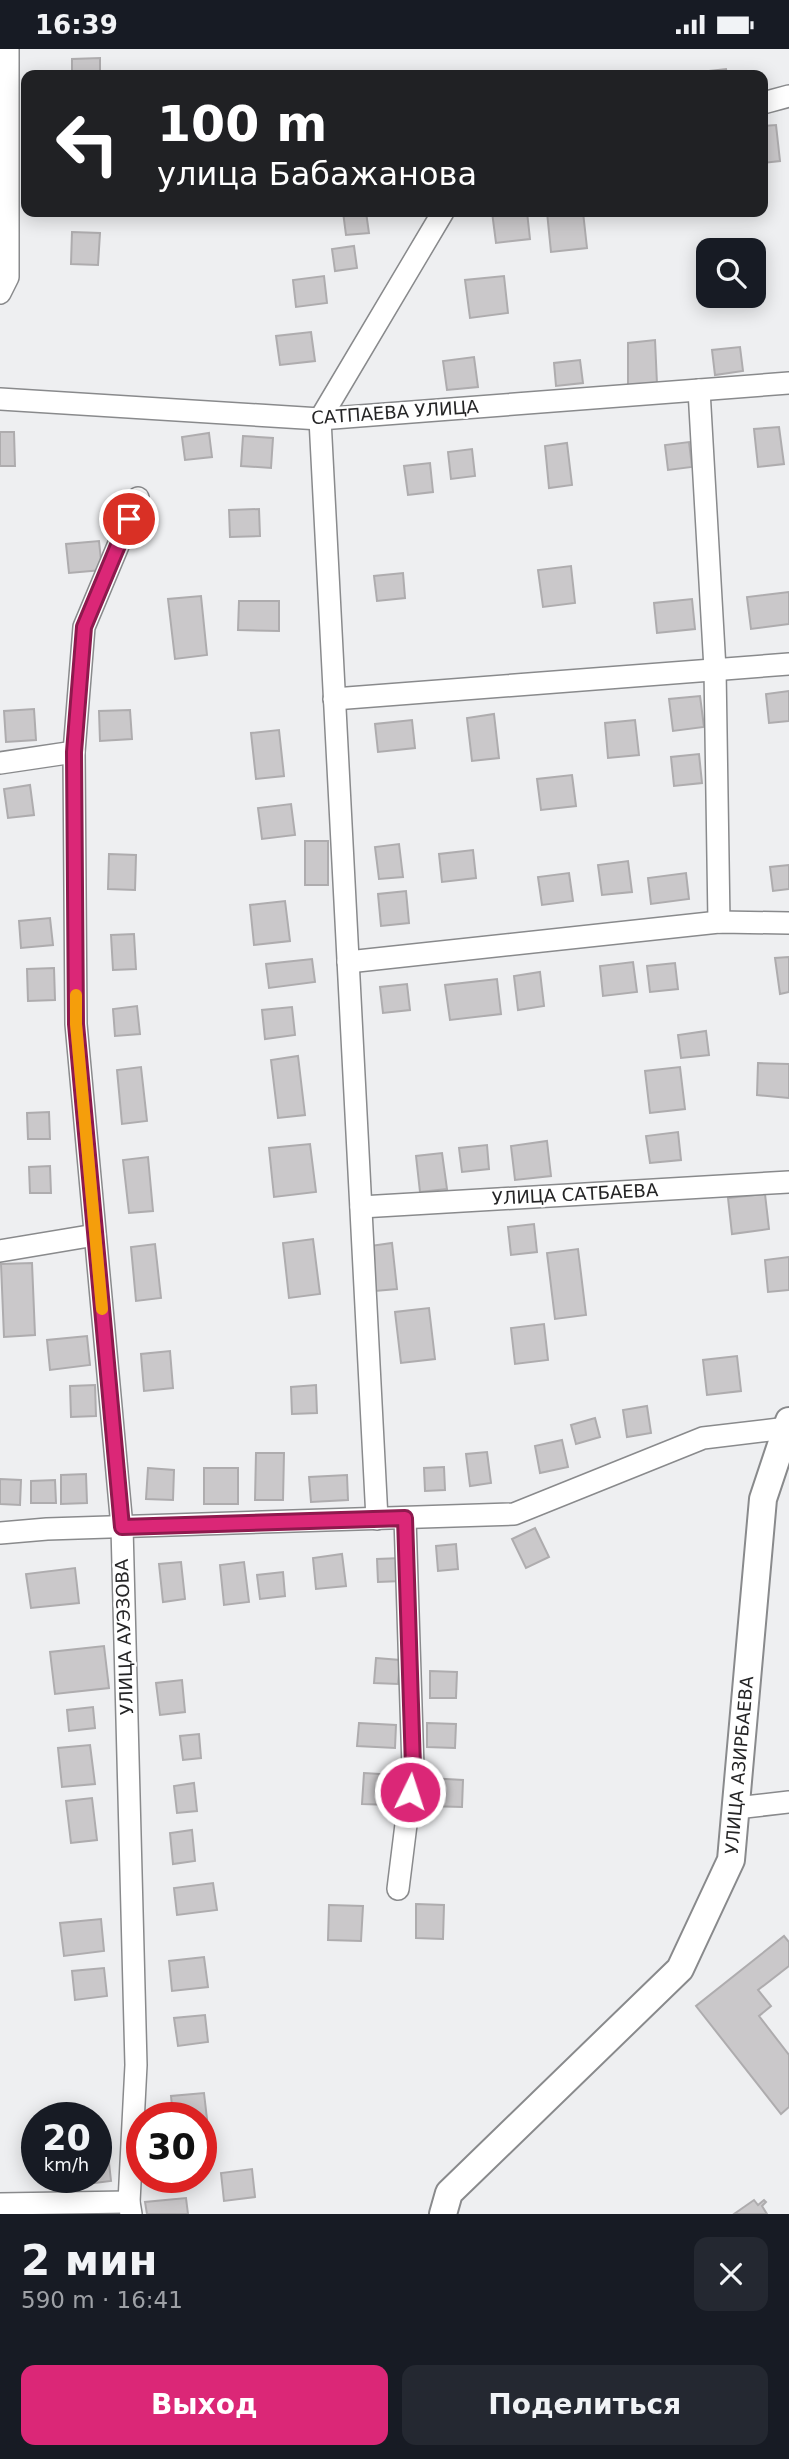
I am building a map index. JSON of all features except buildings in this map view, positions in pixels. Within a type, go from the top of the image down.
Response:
[{"type":"main road","name":"УЛИЦА АЗИРБАЕВА","points":[[443,2214],[449,2193],[680,1969],[731,1860],[763,1499],[788,1424]]},
{"type":"street","points":[[0,293],[8,277],[8,49]]},
{"type":"street","points":[[768,102],[789,96]]},
{"type":"street","points":[[377,1518],[320,419],[440,217]]},
{"type":"street","name":"САТПАЕВА УЛИЦА","points":[[0,399],[320,419],[789,383]]},
{"type":"street","points":[[699,390],[715,669],[719,922]]},
{"type":"street","name":"УЛИЦА АУЭЗОВА","points":[[130,2208],[136,2065],[122,1527],[76,1024],[74,752],[84,627],[138,498]]},
{"type":"street","points":[[334,699],[789,664]]},
{"type":"street","points":[[0,763],[74,752]]},
{"type":"street","points":[[348,962],[719,922],[789,923]]},
{"type":"street","name":"УЛИЦА САТБАЕВА","points":[[361,1207],[789,1182]]},
{"type":"street","points":[[0,1251],[95,1235]]},
{"type":"street","points":[[0,1532],[514,1514],[703,1438],[788,1424]]},
{"type":"street","points":[[398,1889],[413,1767],[405,1518]]},
{"type":"street","points":[[736,1808],[789,1802]]},
{"type":"street","points":[[0,2204],[130,2208]]},
{"type":"slow traffic","points":[[76,995],[76,1024],[102,1309]]},
{"type":"route","points":[[129,519],[84,627],[74,752],[76,1024],[122,1527],[405,1518],[413,1767],[410,1792]]}]
